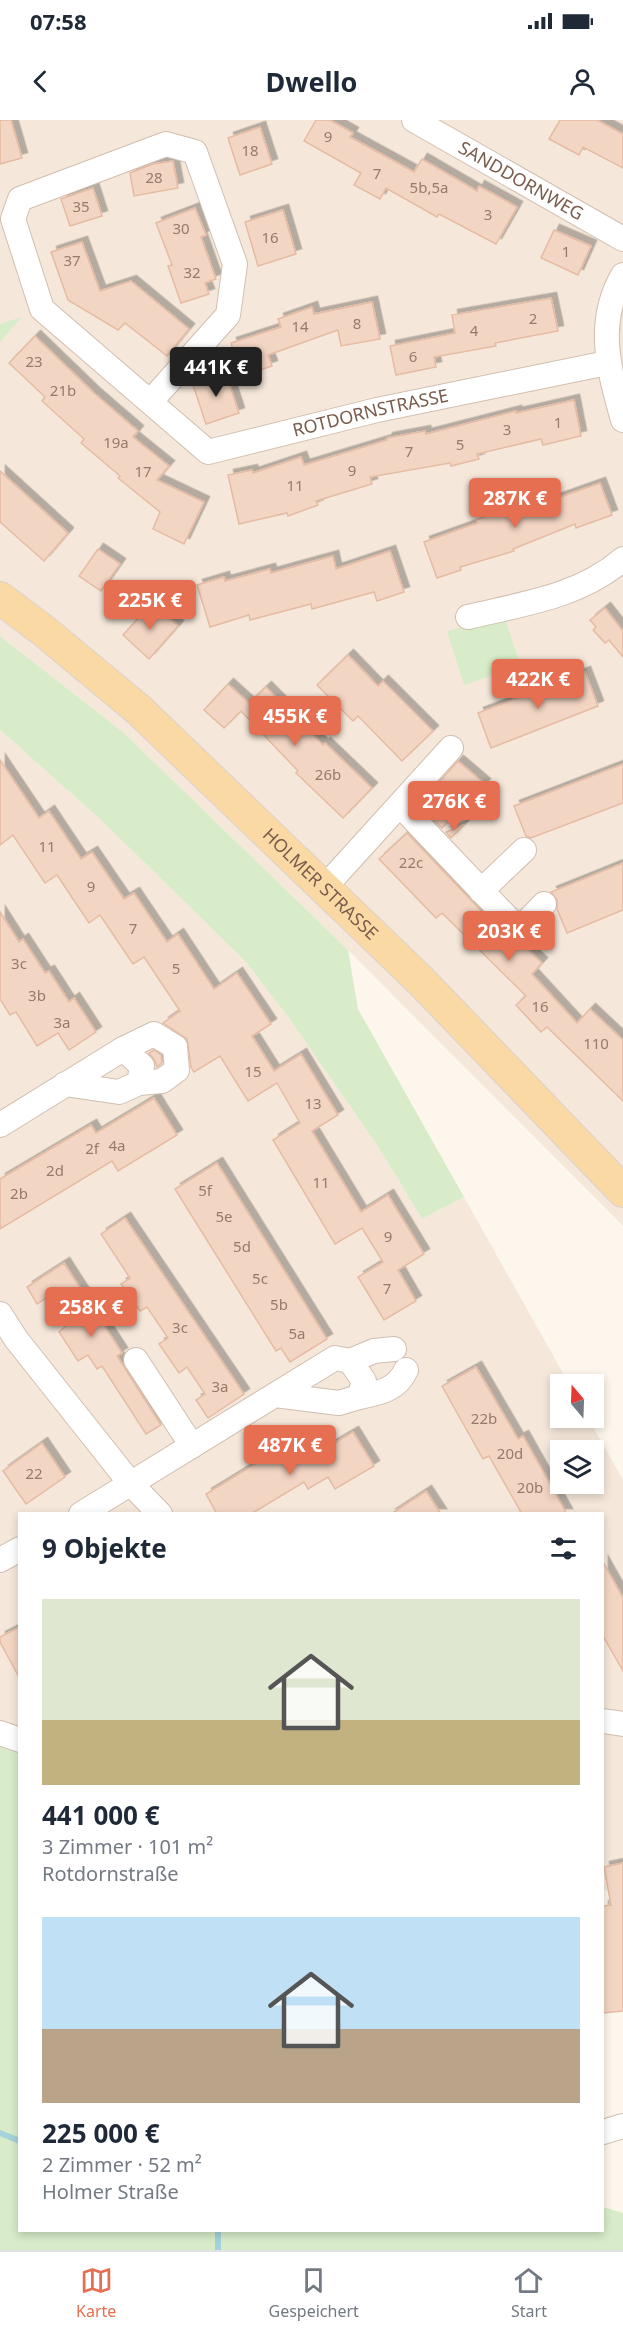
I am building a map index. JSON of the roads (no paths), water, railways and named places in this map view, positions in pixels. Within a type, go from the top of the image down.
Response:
[{"type":"main road","name":"HOLMER STRASSE","points":[[0,598],[44,631],[139,710],[421,981],[623,1191]]},
{"type":"street","name":"SANDDORNWEG","points":[[416,121],[623,239]]},
{"type":"street","name":"ROTDORNSTRASSE","points":[[151,401],[228,315],[235,264],[195,152],[166,144],[20,199],[13,219],[42,309],[208,452],[377,410],[607,363]]},
{"type":"street","points":[[623,275],[617,285],[606,321],[607,363],[623,420]]},
{"type":"street","points":[[468,617],[567,593],[608,572],[623,559]]},
{"type":"street","points":[[324,888],[451,748]]},
{"type":"street","points":[[400,805],[519,930],[544,904]]},
{"type":"street","points":[[481,891],[524,850]]},
{"type":"street","points":[[0,1125],[65,1084],[123,1048],[154,1034],[175,1047],[177,1070],[162,1081],[139,1083],[119,1092],[65,1084]]},
{"type":"street","points":[[123,1048],[142,1066],[139,1083]]},
{"type":"street","points":[[0,1314],[8,1344],[158,1512]]},
{"type":"street","points":[[84,1512],[335,1358],[350,1361],[374,1351],[400,1359],[401,1381],[383,1393],[339,1403],[275,1395]]},
{"type":"street","points":[[136,1360],[192,1446]]},
{"type":"street","points":[[350,1361],[364,1381],[359,1397]]},
{"type":"street","points":[[0,1560],[18,1550]]},
{"type":"street","points":[[604,1721],[623,1724]]},
{"type":"street","points":[[0,1733],[18,1739]]},
{"type":"street","points":[[604,2132],[623,2126]]},
{"type":"waterway","points":[[0,2133],[18,2140]]},
{"type":"waterway","points":[[218,2232],[218,2250]]}]
